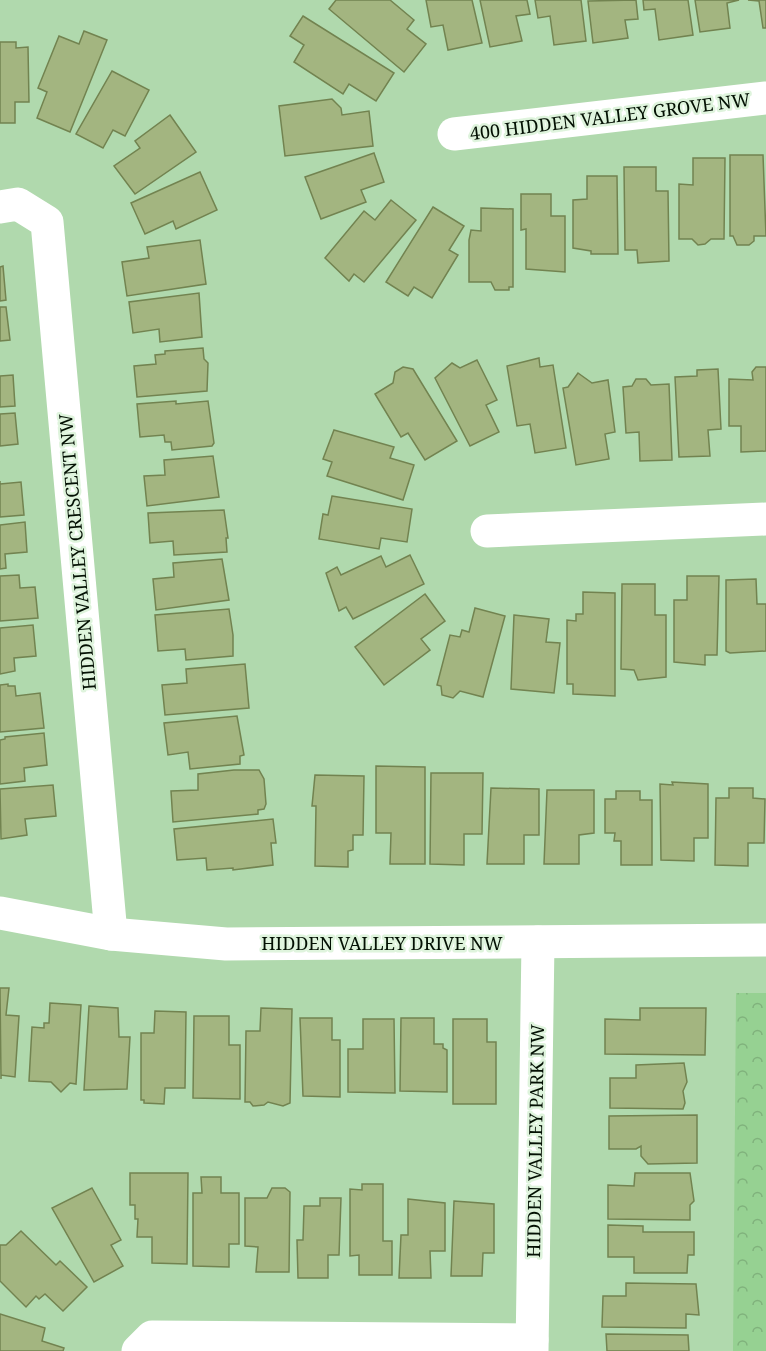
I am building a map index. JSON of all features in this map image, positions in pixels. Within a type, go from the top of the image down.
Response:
[{"type":"street","name":"400 HIDDEN VALLEY GROVE NW","points":[[454,134],[766,98]]},
{"type":"street","name":"HIDDEN VALLEY CRESCENT NW","points":[[0,207],[18,204],[47,222],[111,934]]},
{"type":"street","points":[[487,531],[766,519]]},
{"type":"street","name":"HIDDEN VALLEY DRIVE NW","points":[[0,913],[111,934],[226,944],[766,940]]},
{"type":"street","name":"HIDDEN VALLEY PARK NW","points":[[138,1351],[152,1337],[532,1346],[538,942]]},
{"type":"green space","points":[[736,993],[766,993],[766,1351],[733,1351]]},
{"type":"building","points":[[336,0],[390,0],[414,20],[407,29],[426,44],[404,72],[329,9]]},
{"type":"building","points":[[426,0],[472,0],[482,43],[448,50],[443,25],[431,27]]},
{"type":"building","points":[[480,0],[527,0],[530,14],[516,16],[522,41],[490,47]]},
{"type":"building","points":[[535,0],[581,0],[586,41],[554,45],[550,16],[538,18]]},
{"type":"building","points":[[636,0],[638,19],[625,20],[628,38],[593,43],[588,1]]},
{"type":"building","points":[[643,0],[688,0],[693,35],[659,40],[655,9],[644,10]]},
{"type":"building","points":[[695,0],[739,0],[727,3],[730,28],[700,32]]},
{"type":"building","points":[[748,0],[766,0],[766,28],[763,28],[759,1]]},
{"type":"building","points":[[303,16],[394,73],[376,101],[349,84],[343,94],[294,62],[304,45],[290,36]]},
{"type":"building","points":[[84,31],[107,40],[70,132],[37,118],[47,92],[38,88],[59,36],[79,44]]},
{"type":"building","points":[[0,42],[16,42],[16,48],[28,47],[29,102],[15,102],[15,123],[0,123]]},
{"type":"building","points":[[112,71],[149,90],[125,136],[113,130],[103,148],[76,134]]},
{"type":"building","points":[[332,99],[341,108],[342,115],[369,111],[373,146],[285,156],[279,106]]},
{"type":"building","points":[[170,115],[196,152],[135,194],[114,166],[140,148],[135,141]]},
{"type":"building","points":[[374,153],[384,182],[361,190],[366,202],[321,219],[305,177]]},
{"type":"building","points":[[730,155],[763,155],[766,236],[754,236],[754,241],[749,245],[737,245],[733,236],[730,236]]},
{"type":"building","points":[[693,158],[725,158],[724,239],[711,239],[705,244],[698,245],[692,239],[679,239],[679,184],[693,185]]},
{"type":"building","points":[[624,167],[656,167],[656,191],[668,191],[669,261],[638,263],[637,250],[625,250]]},
{"type":"building","points":[[200,172],[217,210],[176,229],[173,221],[145,234],[131,203]]},
{"type":"building","points":[[587,176],[617,176],[618,254],[591,254],[591,251],[573,248],[573,200],[587,199]]},
{"type":"building","points":[[521,194],[551,194],[551,216],[565,216],[565,272],[526,269],[526,229],[521,230]]},
{"type":"building","points":[[391,200],[416,220],[364,282],[354,274],[349,281],[325,258],[364,211],[375,220]]},
{"type":"building","points":[[433,207],[464,226],[449,250],[458,255],[432,298],[414,287],[408,296],[386,282]]},
{"type":"building","points":[[481,208],[513,209],[513,287],[509,287],[509,290],[495,290],[491,282],[469,282],[469,240],[471,230],[481,231]]},
{"type":"building","points":[[200,240],[206,284],[127,296],[122,262],[149,258],[147,247]]},
{"type":"building","points":[[3,266],[6,300],[0,301],[0,267]]},
{"type":"building","points":[[199,293],[202,337],[160,342],[159,329],[133,333],[129,302]]},
{"type":"building","points":[[0,307],[6,307],[10,340],[0,341]]},
{"type":"building","points":[[203,348],[204,359],[208,363],[207,391],[137,397],[134,366],[156,364],[155,355],[165,354],[165,351]]},
{"type":"building","points":[[539,358],[540,367],[553,365],[566,448],[535,453],[530,424],[517,426],[507,366]]},
{"type":"building","points":[[477,360],[497,400],[486,405],[499,432],[470,446],[435,378],[452,363],[460,368]]},
{"type":"building","points":[[403,367],[413,369],[457,441],[425,460],[408,433],[401,437],[375,394],[393,383],[395,372]]},
{"type":"building","points":[[756,367],[766,367],[766,451],[741,452],[741,426],[729,426],[729,379],[753,380],[752,372]]},
{"type":"building","points":[[718,369],[721,429],[708,430],[710,456],[679,457],[675,377],[697,376],[697,370]]},
{"type":"building","points":[[578,373],[592,383],[608,380],[615,432],[605,434],[609,459],[576,465],[563,388],[568,387]]},
{"type":"building","points":[[13,375],[15,406],[0,407],[0,376]]},
{"type":"building","points":[[636,379],[646,379],[651,385],[669,384],[672,460],[640,461],[639,432],[626,433],[623,387],[632,386]]},
{"type":"building","points":[[176,401],[176,404],[208,401],[214,443],[212,446],[172,450],[171,442],[165,442],[164,435],[140,437],[137,404]]},
{"type":"building","points":[[15,413],[18,444],[0,446],[0,414]]},
{"type":"building","points":[[334,430],[394,447],[390,458],[414,465],[403,500],[327,476],[332,462],[323,459]]},
{"type":"building","points":[[213,456],[219,497],[147,506],[144,476],[165,475],[164,460]]},
{"type":"building","points":[[21,482],[24,515],[0,517],[0,484]]},
{"type":"building","points":[[332,496],[412,509],[407,542],[381,538],[379,549],[319,539],[323,514],[328,515]]},
{"type":"building","points":[[224,510],[228,538],[226,538],[227,552],[174,555],[173,541],[150,543],[148,513]]},
{"type":"building","points":[[25,522],[27,552],[5,554],[6,568],[0,569],[0,525]]},
{"type":"building","points":[[410,555],[424,584],[353,619],[346,607],[339,611],[326,573],[337,567],[341,575],[381,556],[386,567]]},
{"type":"building","points":[[222,559],[229,600],[156,610],[153,579],[174,577],[173,563]]},
{"type":"building","points":[[19,575],[20,588],[35,587],[38,618],[0,621],[0,576]]},
{"type":"building","points":[[687,576],[719,576],[717,655],[705,655],[705,665],[674,662],[674,600],[687,600]]},
{"type":"building","points":[[756,579],[757,604],[766,604],[766,651],[730,653],[726,651],[726,580]]},
{"type":"building","points":[[622,584],[655,584],[655,615],[666,615],[666,677],[638,680],[634,670],[621,669]]},
{"type":"building","points":[[583,592],[615,593],[615,696],[573,694],[573,684],[567,684],[567,620],[576,621],[576,614],[583,614]]},
{"type":"building","points":[[425,594],[445,621],[421,639],[430,650],[384,685],[355,647]]},
{"type":"building","points":[[475,608],[505,616],[483,697],[460,691],[453,698],[442,695],[441,686],[437,685],[450,635],[460,637],[462,630],[469,632]]},
{"type":"building","points":[[229,609],[233,656],[186,660],[185,649],[158,651],[155,615]]},
{"type":"building","points":[[514,615],[549,619],[546,642],[560,643],[554,693],[511,689]]},
{"type":"building","points":[[33,625],[36,656],[14,658],[15,671],[0,674],[0,628]]},
{"type":"building","points":[[245,664],[249,708],[165,715],[162,685],[187,683],[186,669]]},
{"type":"building","points":[[8,684],[8,686],[15,686],[16,696],[40,693],[44,728],[0,732],[0,685]]},
{"type":"building","points":[[237,716],[244,755],[240,756],[240,764],[190,769],[188,752],[168,755],[164,723]]},
{"type":"building","points":[[44,733],[47,765],[24,768],[25,781],[0,784],[0,740],[5,737]]},
{"type":"building","points":[[376,766],[425,767],[425,864],[390,864],[391,833],[376,833]]},
{"type":"building","points":[[259,770],[264,779],[266,804],[264,809],[258,810],[258,814],[173,822],[171,791],[198,790],[198,774]]},
{"type":"building","points":[[431,773],[483,773],[482,834],[464,834],[464,865],[430,864]]},
{"type":"building","points":[[315,775],[364,776],[363,835],[353,835],[353,850],[348,851],[348,867],[315,866],[316,806],[312,806]]},
{"type":"building","points":[[672,782],[708,784],[708,838],[694,838],[694,861],[661,860],[660,784],[673,785]]},
{"type":"building","points":[[53,785],[56,816],[25,819],[27,835],[1,839],[0,789]]},
{"type":"building","points":[[491,788],[539,789],[539,835],[524,835],[524,864],[487,864]]},
{"type":"building","points":[[729,788],[753,788],[753,798],[765,799],[764,843],[748,843],[748,866],[715,865],[716,798],[729,798]]},
{"type":"building","points":[[547,790],[594,790],[594,833],[579,835],[579,864],[544,864]]},
{"type":"building","points":[[616,791],[640,791],[640,800],[652,800],[652,865],[621,865],[621,841],[614,841],[615,833],[605,833],[605,799],[616,799]]},
{"type":"building","points":[[273,819],[276,843],[271,843],[273,865],[233,870],[233,868],[207,870],[206,858],[177,860],[174,829]]},
{"type":"building","points":[[0,988],[9,988],[6,1015],[19,1016],[15,1077],[1,1075],[1,1079]]},
{"type":"building","points":[[50,1003],[81,1005],[76,1084],[70,1083],[61,1092],[51,1082],[29,1081],[32,1027],[44,1028],[44,1023],[49,1023]]},
{"type":"building","points":[[89,1006],[118,1008],[119,1037],[130,1037],[127,1089],[84,1090]]},
{"type":"building","points":[[261,1008],[292,1009],[290,1103],[283,1106],[268,1102],[264,1105],[253,1106],[250,1102],[245,1102],[246,1031],[260,1031]]},
{"type":"building","points":[[640,1008],[706,1008],[705,1055],[605,1054],[605,1019],[640,1020]]},
{"type":"building","points":[[155,1011],[186,1012],[185,1088],[165,1088],[164,1104],[144,1103],[144,1100],[141,1100],[141,1033],[154,1033]]},
{"type":"building","points":[[194,1016],[229,1016],[229,1045],[240,1045],[240,1099],[193,1098]]},
{"type":"building","points":[[300,1018],[332,1018],[332,1040],[340,1040],[340,1097],[303,1096]]},
{"type":"building","points":[[401,1018],[434,1018],[434,1044],[443,1044],[443,1048],[447,1050],[447,1092],[400,1091]]},
{"type":"building","points":[[363,1019],[394,1019],[395,1093],[348,1092],[348,1049],[363,1049]]},
{"type":"building","points":[[453,1019],[487,1019],[487,1042],[496,1042],[496,1104],[453,1104]]},
{"type":"building","points":[[684,1063],[687,1082],[683,1091],[685,1103],[683,1109],[610,1108],[610,1078],[636,1078],[636,1065]]},
{"type":"building","points":[[697,1115],[697,1163],[648,1164],[641,1156],[641,1146],[636,1149],[609,1149],[609,1116]]},
{"type":"building","points":[[130,1173],[188,1173],[187,1264],[152,1263],[152,1237],[137,1237],[138,1219],[135,1219],[135,1205],[130,1205]]},
{"type":"building","points":[[635,1173],[690,1173],[694,1201],[690,1205],[690,1220],[608,1219],[608,1185],[634,1186]]},
{"type":"building","points":[[201,1177],[221,1177],[221,1193],[239,1193],[239,1244],[229,1244],[229,1267],[193,1266],[193,1193],[202,1193]]},
{"type":"building","points":[[362,1184],[383,1184],[383,1241],[392,1241],[392,1275],[359,1275],[359,1255],[350,1256],[350,1189],[362,1190]]},
{"type":"building","points":[[92,1188],[121,1240],[111,1245],[123,1266],[94,1282],[52,1208]]},
{"type":"building","points":[[272,1188],[285,1188],[290,1192],[289,1272],[256,1272],[258,1247],[245,1246],[245,1198],[267,1198]]},
{"type":"building","points":[[320,1198],[341,1198],[339,1255],[328,1255],[328,1278],[298,1278],[297,1240],[303,1240],[304,1206],[320,1206]]},
{"type":"building","points":[[408,1199],[445,1203],[445,1251],[430,1251],[431,1278],[399,1278],[401,1235],[408,1235]]},
{"type":"building","points":[[454,1201],[494,1204],[494,1253],[483,1253],[482,1276],[451,1276]]},
{"type":"building","points":[[608,1225],[643,1226],[643,1232],[694,1232],[694,1255],[688,1255],[687,1273],[634,1273],[634,1257],[608,1257]]},
{"type":"building","points":[[21,1231],[56,1265],[60,1261],[87,1287],[63,1311],[45,1294],[39,1299],[36,1296],[26,1307],[0,1281],[0,1245],[6,1245]]},
{"type":"building","points":[[626,1283],[696,1284],[699,1315],[686,1314],[686,1328],[602,1327],[603,1296],[626,1296]]},
{"type":"building","points":[[0,1314],[45,1328],[42,1341],[64,1348],[63,1351],[0,1351]]},
{"type":"building","points":[[606,1334],[688,1335],[689,1351],[607,1351]]}]
